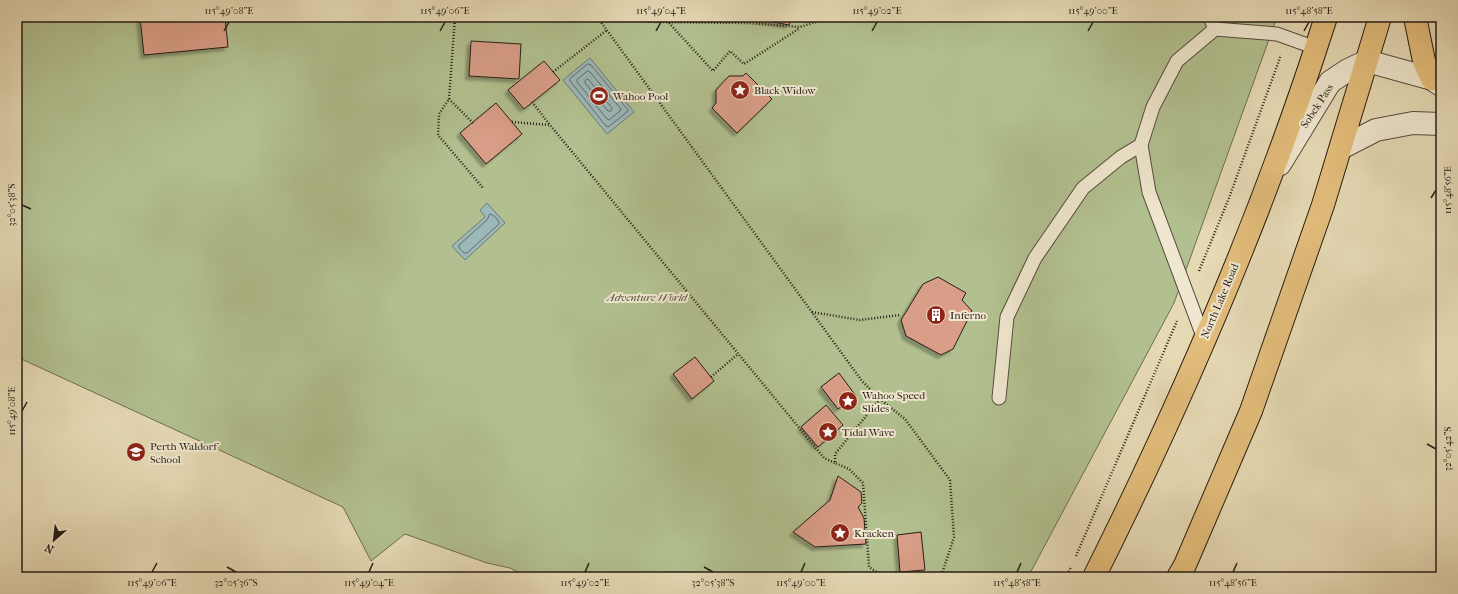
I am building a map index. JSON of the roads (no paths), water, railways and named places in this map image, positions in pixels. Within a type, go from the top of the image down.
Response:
[{"type":"main road","name":"North Lake Road","points":[[1094,577],[1119,527],[1204,339],[1265,189],[1326,17]]},
{"type":"main road","points":[[1178,577],[1251,411],[1324,205],[1380,17]]},
{"type":"main road","points":[[1415,17],[1424,61],[1436,82]]},
{"type":"street","points":[[1367,61],[1436,82]]},
{"type":"street","name":"Sobek Pass","points":[[1265,189],[1330,82],[1348,70],[1367,61]]},
{"type":"street","points":[[1341,148],[1376,130],[1413,123],[1441,124]]},
{"type":"lane","points":[[1210,17],[1216,29]]},
{"type":"lane","points":[[1204,339],[1149,192],[1141,145],[1153,107],[1177,61],[1216,29],[1277,34],[1316,48]]},
{"type":"lane","points":[[999,398],[1007,317],[1035,258],[1083,188],[1121,157],[1141,145]]},
{"type":"water","name":"Wahoo Pool","points":[[590,58],[634,112],[607,134],[563,80]]},
{"type":"water","points":[[487,203],[505,223],[465,260],[452,246],[485,217],[480,210]]},
{"type":"place","name":"Black Widow","points":[[740,90]]},
{"type":"place","name":"Wahoo Pool","points":[[599,96]]},
{"type":"place","name":"Inferno","points":[[936,315]]},
{"type":"place","name":"Wahoo Speed Slides","points":[[848,401]]},
{"type":"place","name":"Tidal Wave","points":[[828,432]]},
{"type":"place","name":"Perth Waldorf School","points":[[136,452]]},
{"type":"place","name":"Kracken","points":[[840,533]]},
{"type":"park label","name":"Adventure World","points":[[647,297]]}]
